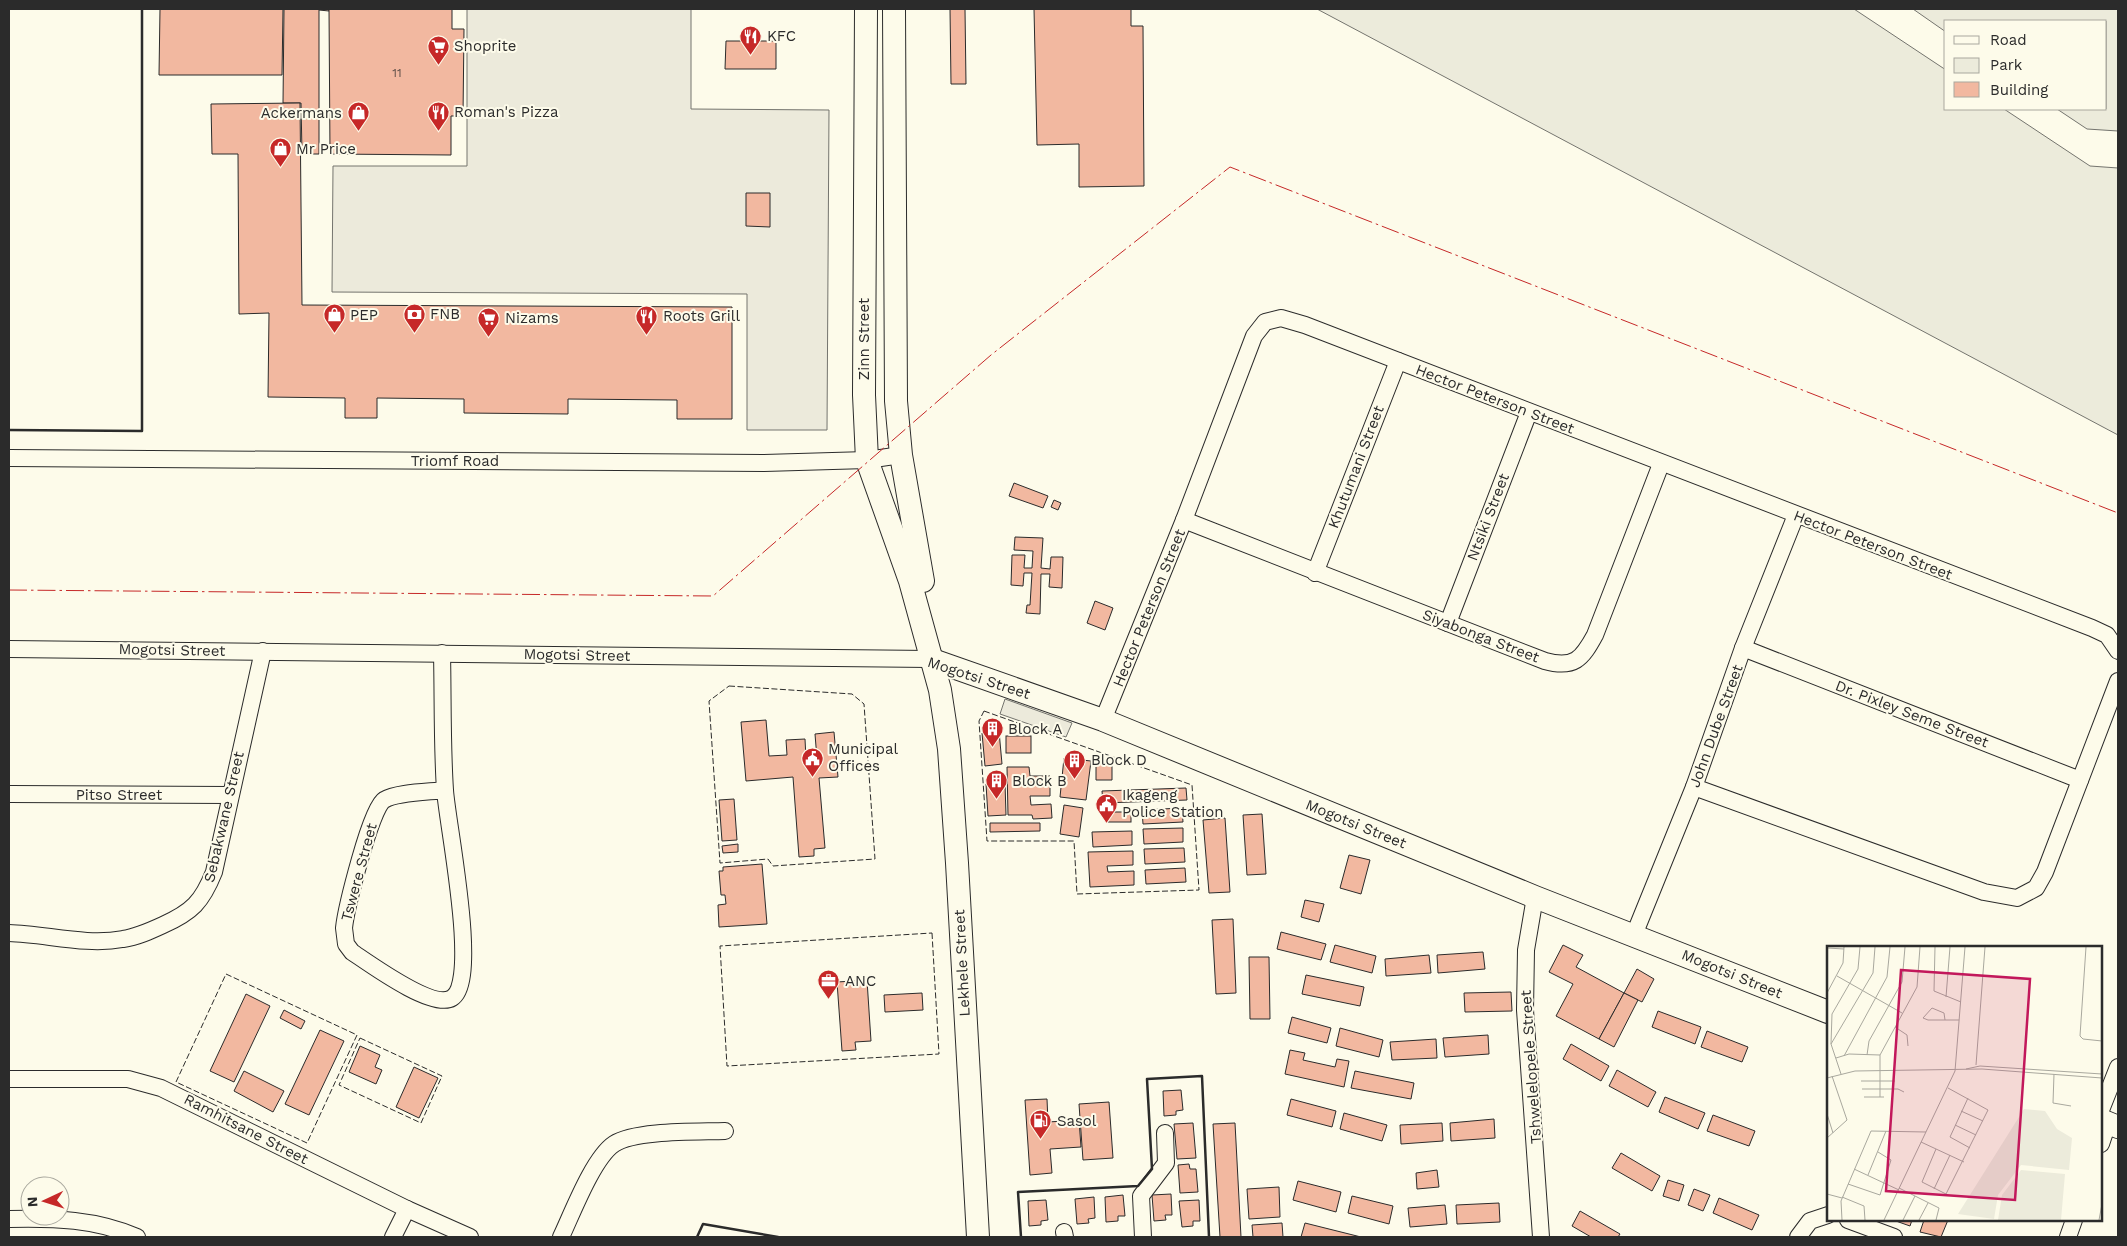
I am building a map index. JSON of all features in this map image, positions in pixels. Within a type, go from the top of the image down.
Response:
[{"type":"street","name":"Zinn Street","points":[[866,9],[864,395],[867,460],[901,554],[935,661]]},
{"type":"street","name":"Zinn Street","points":[[894,9],[896,401],[901,456],[935,661]]},
{"type":"street","name":"Hector Peterson Street","points":[[1103,720],[1184,520],[1254,336],[1265,322],[1281,318],[1291,320],[1661,464],[2092,628],[2107,635],[2118,651]]},
{"type":"street","name":"Khutumani Street","points":[[1315,573],[1398,361]]},
{"type":"street","name":"Ntsiki Street","points":[[1448,622],[1529,412]]},
{"type":"street","name":"Triomf Road","points":[[9,458],[754,463],[867,460],[901,456]]},
{"type":"street","name":"Siyabonga Street","points":[[1184,520],[1315,573],[1448,622],[1545,661],[1555,664],[1575,662],[1586,653],[1595,635],[1661,464]]},
{"type":"street","name":"John Dube Street","points":[[1634,935],[1694,787],[1743,648],[1796,515]]},
{"type":"street","name":"Mogotsi Street","points":[[9,648],[935,661],[1103,720],[1535,897],[1827,1012]]},
{"type":"street","name":"Dr. Pixley Seme Street","points":[[1743,648],[2080,780]]},
{"type":"street","name":"Sebakwane Street","points":[[9,933],[102,941],[123,940],[152,930],[192,910],[201,900],[214,872],[263,652]]},
{"type":"street","name":"Tswere Street","points":[[442,654],[445,790],[464,952],[458,991],[454,997],[442,1001],[430,998],[411,989],[352,952],[346,944],[344,928],[369,831],[380,803],[390,797],[445,790]]},
{"type":"street","name":"Lekhele Street","points":[[935,661],[949,749],[978,1237]]},
{"type":"street","points":[[1694,787],[1984,892],[2017,898],[2036,888],[2045,872],[2118,681]]},
{"type":"street","name":"Pitso Street","points":[[9,794],[230,795]]},
{"type":"street","name":"Tshwelelopele Street","points":[[1535,897],[1526,950],[1525,1010],[1541,1237]]},
{"type":"street","points":[[2102,1140],[2118,1067]]},
{"type":"street","name":"Ramhitsane Street","points":[[9,1079],[111,1078],[147,1083],[180,1096],[406,1209],[470,1237]]},
{"type":"street","points":[[561,1237],[580,1195],[599,1162],[614,1144],[622,1140],[651,1135],[725,1131]]},
{"type":"street","points":[[1143,1237],[1141,1196],[1166,1163],[1165,1133]]},
{"type":"street","points":[[393,1237],[406,1209]]},
{"type":"street","points":[[1798,1237],[1810,1221],[1827,1215]]},
{"type":"street","points":[[9,1219],[86,1222],[115,1228],[137,1237]]},
{"type":"street","points":[[1851,1221],[1894,1237]]},
{"type":"street","points":[[2068,1237],[2074,1221]]},
{"type":"green space","points":[[1317,9],[1854,9],[1944,69],[1944,110],[2006,110],[2090,166],[2118,168],[2118,435]]},
{"type":"green space","points":[[1913,9],[2118,9],[2118,131],[2087,129],[2058,110],[2107,110],[2107,20],[1944,20],[1944,31]]},
{"type":"shaded area","points":[[467,9],[691,9],[691,109],[829,110],[827,430],[747,430],[747,294],[332,292],[333,166],[467,166]]},
{"type":"shaded area","points":[[1005,699],[1072,723],[1066,737],[1000,714]]},
{"type":"building","points":[[160,9],[283,9],[282,75],[159,75]]},
{"type":"building","points":[[284,9],[329,9],[329,11],[319,10],[319,154],[302,154],[301,103],[283,103]]},
{"type":"building","points":[[329,9],[452,9],[452,29],[464,29],[463,116],[451,116],[451,155],[330,154]]},
{"type":"building","points":[[950,9],[965,9],[966,84],[951,84]]},
{"type":"building","points":[[1034,9],[1131,9],[1131,26],[1143,26],[1144,186],[1079,187],[1079,144],[1037,145]]},
{"type":"building","name":"KFC","points":[[726,41],[776,41],[776,69],[725,69]]},
{"type":"building","points":[[300,103],[302,305],[732,307],[732,419],[677,419],[677,400],[568,399],[568,414],[464,413],[464,399],[377,398],[377,418],[345,418],[345,398],[268,397],[269,313],[239,314],[238,154],[212,154],[211,104]]},
{"type":"building","points":[[746,193],[770,193],[770,227],[746,226]]},
{"type":"building","points":[[1014,483],[1048,496],[1043,508],[1009,496]]},
{"type":"building","points":[[1054,500],[1061,503],[1058,510],[1051,507]]},
{"type":"building","points":[[1015,537],[1043,538],[1041,568],[1050,569],[1051,557],[1063,557],[1062,588],[1049,587],[1050,574],[1041,574],[1040,614],[1026,613],[1027,605],[1030,605],[1032,573],[1024,573],[1023,586],[1011,585],[1012,555],[1025,555],[1024,568],[1032,568],[1033,551],[1014,550]]},
{"type":"building","points":[[1095,601],[1113,608],[1105,630],[1087,623]]},
{"type":"building","points":[[766,720],[769,756],[787,755],[786,740],[805,739],[806,759],[817,759],[815,734],[834,732],[838,777],[819,778],[825,848],[814,849],[814,856],[799,857],[793,777],[746,781],[741,722]]},
{"type":"building","name":"Block A","points":[[999,731],[1002,764],[985,766],[982,733]]},
{"type":"building","points":[[1006,736],[1031,736],[1031,753],[1006,753]]},
{"type":"building","name":"Block D","points":[[1064,758],[1091,761],[1086,800],[1060,797]]},
{"type":"building","points":[[1096,764],[1112,765],[1112,780],[1096,780]]},
{"type":"building","points":[[1007,767],[1029,767],[1030,776],[1050,776],[1050,796],[1030,796],[1031,805],[1051,804],[1052,818],[1033,819],[1032,815],[1008,815]]},
{"type":"building","name":"Block B","points":[[1005,783],[1006,815],[988,816],[986,784]]},
{"type":"building","points":[[1186,788],[1187,800],[1103,803],[1102,791]]},
{"type":"building","points":[[734,799],[737,840],[722,841],[719,800]]},
{"type":"building","points":[[1064,805],[1083,808],[1079,837],[1060,834]]},
{"type":"building","points":[[1182,808],[1183,822],[1143,824],[1142,810]]},
{"type":"building","points":[[1108,812],[1131,812],[1131,822],[1108,822]]},
{"type":"building","points":[[1262,814],[1266,874],[1247,875],[1243,815]]},
{"type":"building","points":[[1225,818],[1230,892],[1209,893],[1203,820]]},
{"type":"building","points":[[990,823],[1040,823],[1040,831],[990,832]]},
{"type":"building","points":[[1183,828],[1183,842],[1144,844],[1143,829]]},
{"type":"building","points":[[1132,831],[1132,845],[1093,847],[1092,832]]},
{"type":"building","points":[[738,844],[738,852],[723,853],[722,846]]},
{"type":"building","points":[[1184,848],[1185,862],[1145,864],[1144,849]]},
{"type":"building","points":[[1133,851],[1133,865],[1107,866],[1108,872],[1134,871],[1134,885],[1090,887],[1088,852]]},
{"type":"building","points":[[1349,855],[1370,860],[1361,894],[1340,888]]},
{"type":"building","points":[[762,864],[767,924],[719,927],[718,905],[726,904],[725,895],[721,895],[719,871],[723,871],[723,867]]},
{"type":"building","points":[[1185,868],[1186,882],[1146,884],[1145,870]]},
{"type":"building","points":[[1305,900],[1324,904],[1319,922],[1301,917]]},
{"type":"building","points":[[1233,919],[1236,993],[1216,994],[1212,920]]},
{"type":"building","points":[[1281,932],[1326,944],[1321,960],[1277,949]]},
{"type":"building","points":[[1335,945],[1376,956],[1372,973],[1330,962]]},
{"type":"building","points":[[1563,945],[1583,955],[1576,967],[1624,993],[1599,1039],[1556,1016],[1573,984],[1549,972]]},
{"type":"building","points":[[1483,952],[1485,969],[1438,973],[1437,955]]},
{"type":"building","points":[[1429,955],[1431,973],[1386,976],[1385,959]]},
{"type":"building","points":[[1249,957],[1269,957],[1270,1019],[1250,1019]]},
{"type":"building","points":[[1637,969],[1654,979],[1642,1002],[1624,993]]},
{"type":"building","points":[[1306,975],[1364,987],[1360,1006],[1302,994]]},
{"type":"building","points":[[867,980],[871,1041],[855,1042],[856,1050],[842,1051],[837,982]]},
{"type":"building","points":[[1511,992],[1512,1011],[1465,1012],[1464,993]]},
{"type":"building","points":[[922,993],[923,1010],[885,1012],[884,995]]},
{"type":"building","points":[[1624,993],[1638,1000],[1614,1047],[1599,1039]]},
{"type":"building","points":[[246,994],[270,1006],[234,1082],[210,1071]]},
{"type":"building","points":[[284,1010],[305,1021],[301,1029],[280,1018]]},
{"type":"building","points":[[1658,1011],[1701,1027],[1695,1044],[1652,1027]]},
{"type":"building","points":[[1292,1017],[1331,1028],[1327,1043],[1288,1033]]},
{"type":"building","points":[[1340,1028],[1383,1040],[1379,1057],[1336,1046]]},
{"type":"building","points":[[320,1030],[344,1041],[309,1115],[285,1104]]},
{"type":"building","points":[[1707,1031],[1748,1047],[1742,1062],[1701,1047]]},
{"type":"building","points":[[1488,1035],[1489,1054],[1445,1057],[1443,1038]]},
{"type":"building","points":[[1436,1039],[1437,1058],[1392,1060],[1390,1042]]},
{"type":"building","points":[[1571,1044],[1609,1066],[1601,1081],[1563,1059]]},
{"type":"building","points":[[360,1046],[380,1055],[375,1067],[382,1070],[376,1084],[349,1072]]},
{"type":"building","points":[[1290,1050],[1305,1053],[1303,1060],[1335,1067],[1337,1059],[1349,1061],[1344,1087],[1285,1074]]},
{"type":"building","points":[[414,1067],[438,1078],[419,1118],[396,1107]]},
{"type":"building","points":[[1617,1070],[1656,1092],[1648,1107],[1609,1086]]},
{"type":"building","points":[[244,1071],[284,1091],[273,1112],[234,1091]]},
{"type":"building","points":[[1355,1071],[1414,1083],[1411,1099],[1351,1088]]},
{"type":"building","points":[[1181,1090],[1183,1110],[1176,1111],[1176,1115],[1164,1116],[1163,1091]]},
{"type":"building","points":[[1665,1097],[1705,1113],[1698,1129],[1659,1112]]},
{"type":"building","points":[[1047,1099],[1048,1122],[1079,1120],[1081,1147],[1050,1149],[1052,1173],[1030,1175],[1025,1100]]},
{"type":"building","points":[[1291,1099],[1336,1111],[1332,1127],[1287,1115]]},
{"type":"building","points":[[1109,1102],[1113,1158],[1083,1160],[1079,1104]]},
{"type":"building","points":[[1344,1113],[1387,1125],[1382,1141],[1340,1129]]},
{"type":"building","points":[[1713,1115],[1755,1131],[1749,1146],[1707,1131]]},
{"type":"building","points":[[1494,1119],[1495,1138],[1451,1141],[1450,1123]]},
{"type":"building","points":[[1193,1123],[1196,1158],[1177,1159],[1174,1124]]},
{"type":"building","points":[[1235,1123],[1241,1237],[1220,1237],[1213,1124]]},
{"type":"building","points":[[1442,1123],[1443,1141],[1401,1144],[1400,1125]]},
{"type":"building","points":[[1621,1153],[1660,1176],[1652,1191],[1612,1168]]},
{"type":"building","points":[[1189,1164],[1190,1169],[1196,1169],[1198,1192],[1180,1193],[1178,1165]]},
{"type":"building","points":[[1437,1170],[1439,1187],[1417,1189],[1416,1173]]},
{"type":"building","points":[[1668,1180],[1684,1185],[1679,1201],[1663,1196]]},
{"type":"building","points":[[1298,1181],[1341,1192],[1336,1212],[1293,1200]]},
{"type":"building","points":[[1279,1187],[1280,1217],[1249,1219],[1247,1189]]},
{"type":"building","points":[[1694,1189],[1710,1195],[1703,1211],[1688,1205]]},
{"type":"building","points":[[1171,1194],[1172,1215],[1165,1215],[1166,1220],[1154,1221],[1152,1195]]},
{"type":"building","points":[[1123,1195],[1125,1216],[1118,1216],[1118,1221],[1106,1222],[1105,1197]]},
{"type":"building","points":[[1352,1196],[1393,1206],[1389,1224],[1348,1213]]},
{"type":"building","points":[[1094,1197],[1095,1218],[1088,1219],[1089,1223],[1077,1224],[1075,1199]]},
{"type":"building","points":[[1719,1198],[1759,1215],[1752,1230],[1713,1213]]},
{"type":"building","points":[[1046,1200],[1048,1220],[1041,1221],[1041,1225],[1029,1226],[1028,1201]]},
{"type":"building","points":[[1199,1200],[1200,1221],[1193,1221],[1193,1226],[1182,1227],[1179,1201]]},
{"type":"building","points":[[1499,1203],[1500,1222],[1457,1224],[1456,1205]]},
{"type":"building","points":[[1445,1205],[1447,1224],[1410,1227],[1408,1208]]},
{"type":"building","points":[[1580,1211],[1620,1234],[1618,1237],[1591,1237],[1572,1226]]},
{"type":"building","points":[[1896,1221],[1912,1221],[1910,1226]]},
{"type":"building","points":[[1924,1221],[1948,1221],[1941,1237],[1920,1232]]},
{"type":"building","points":[[1282,1223],[1283,1237],[1253,1237],[1252,1225]]},
{"type":"building","points":[[1305,1223],[1361,1237],[1301,1237]]},
{"type":"fence","points":[[729,686],[852,694],[864,704],[875,859],[773,866],[768,859],[720,863],[709,701],[729,686]]},
{"type":"fence","points":[[984,711],[1192,785],[1199,890],[1077,894],[1074,841],[987,841],[979,721],[984,711]]},
{"type":"fence","points":[[932,933],[939,1054],[727,1066],[720,946],[932,933]]},
{"type":"fence","points":[[226,974],[357,1035],[307,1143],[176,1082],[226,974]]},
{"type":"fence","points":[[360,1038],[442,1076],[421,1123],[339,1085],[360,1038]]},
{"type":"wall","points":[[9,430],[142,431],[142,9]]},
{"type":"wall","points":[[1021,1237],[1018,1192],[1138,1186],[1152,1169],[1147,1079],[1202,1076],[1209,1237]]},
{"type":"wall","points":[[697,1237],[703,1224],[778,1237]]},
{"type":"power","points":[[9,590],[713,596],[991,355],[1230,167],[2118,513]]},
{"type":"place","name":"KFC","points":[[751,55]]},
{"type":"place","name":"Shoprite","points":[[438,65]]},
{"type":"place","name":"Roman's Pizza","points":[[438,131]]},
{"type":"place","name":"Ackermans","points":[[358,132]]},
{"type":"place","name":"Mr Price","points":[[280,168]]},
{"type":"place","name":"FNB","points":[[414,333]]},
{"type":"place","name":"PEP","points":[[334,334]]},
{"type":"place","name":"Roots Grill","points":[[647,335]]},
{"type":"place","name":"Nizams","points":[[489,337]]},
{"type":"place","name":"Block A","points":[[992,748]]},
{"type":"place","name":"Municipal Offices","points":[[812,777]]},
{"type":"place","name":"Block D","points":[[1075,779]]},
{"type":"place","name":"Block B","points":[[996,800]]},
{"type":"place","name":"Ikageng Police Station","points":[[1106,823]]},
{"type":"place","name":"ANC","points":[[829,1000]]},
{"type":"place","name":"Sasol","points":[[1041,1140]]}]
